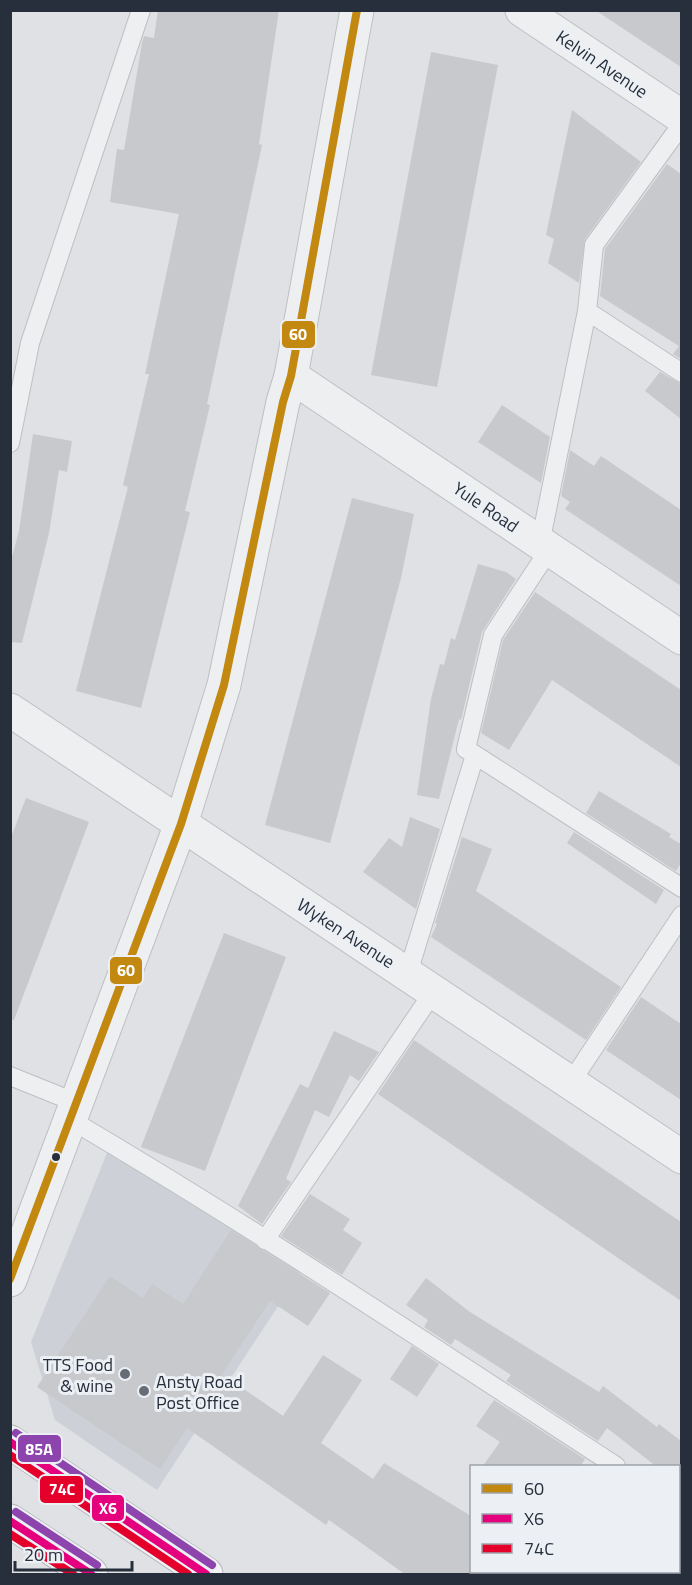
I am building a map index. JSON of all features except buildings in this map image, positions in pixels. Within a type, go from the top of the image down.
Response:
[{"type":"highway","points":[[10,1442],[206,1575]]},
{"type":"highway","points":[[10,1521],[91,1575]]},
{"type":"street","points":[[10,1280],[181,824],[224,685],[291,376],[357,10]]},
{"type":"street","name":"Kelvin Avenue","points":[[527,12],[681,117]]},
{"type":"street","name":"Yule Road","points":[[291,376],[681,638]]},
{"type":"street","name":"Wyken Avenue","points":[[10,710],[681,1157]]},
{"type":"lane","points":[[10,443],[30,344],[141,10]]},
{"type":"lane","points":[[681,124],[594,245],[587,311],[544,547],[493,635],[466,749],[681,888]]},
{"type":"lane","points":[[587,311],[681,373]]},
{"type":"lane","points":[[266,1240],[421,982],[475,754]]},
{"type":"lane","points":[[571,1083],[681,915]]},
{"type":"lane","points":[[10,1076],[74,1112],[196,1197],[613,1465]]},
{"type":"shaded area","points":[[109,1148],[302,1270],[157,1490],[55,1420],[31,1342]]},
{"type":"transit line","name":"60","points":[[10,1279],[181,824],[224,685],[283,402],[291,376],[357,10]]},
{"type":"transit line","name":"85A","points":[[16,1433],[212,1565]]},
{"type":"transit line","name":"X6","points":[[10,1442],[206,1574]]},
{"type":"transit line","name":"74C","points":[[10,1455],[188,1574]]},
{"type":"transit line","name":"85A","points":[[16,1512],[97,1565]]},
{"type":"transit line","name":"X6","points":[[10,1521],[91,1574]]},
{"type":"transit line","name":"74C","points":[[10,1534],[73,1574]]},
{"type":"place","name":"TTS Food & wine","points":[[125,1374]]},
{"type":"place","name":"Ansty Road Post Office","points":[[144,1391]]}]
